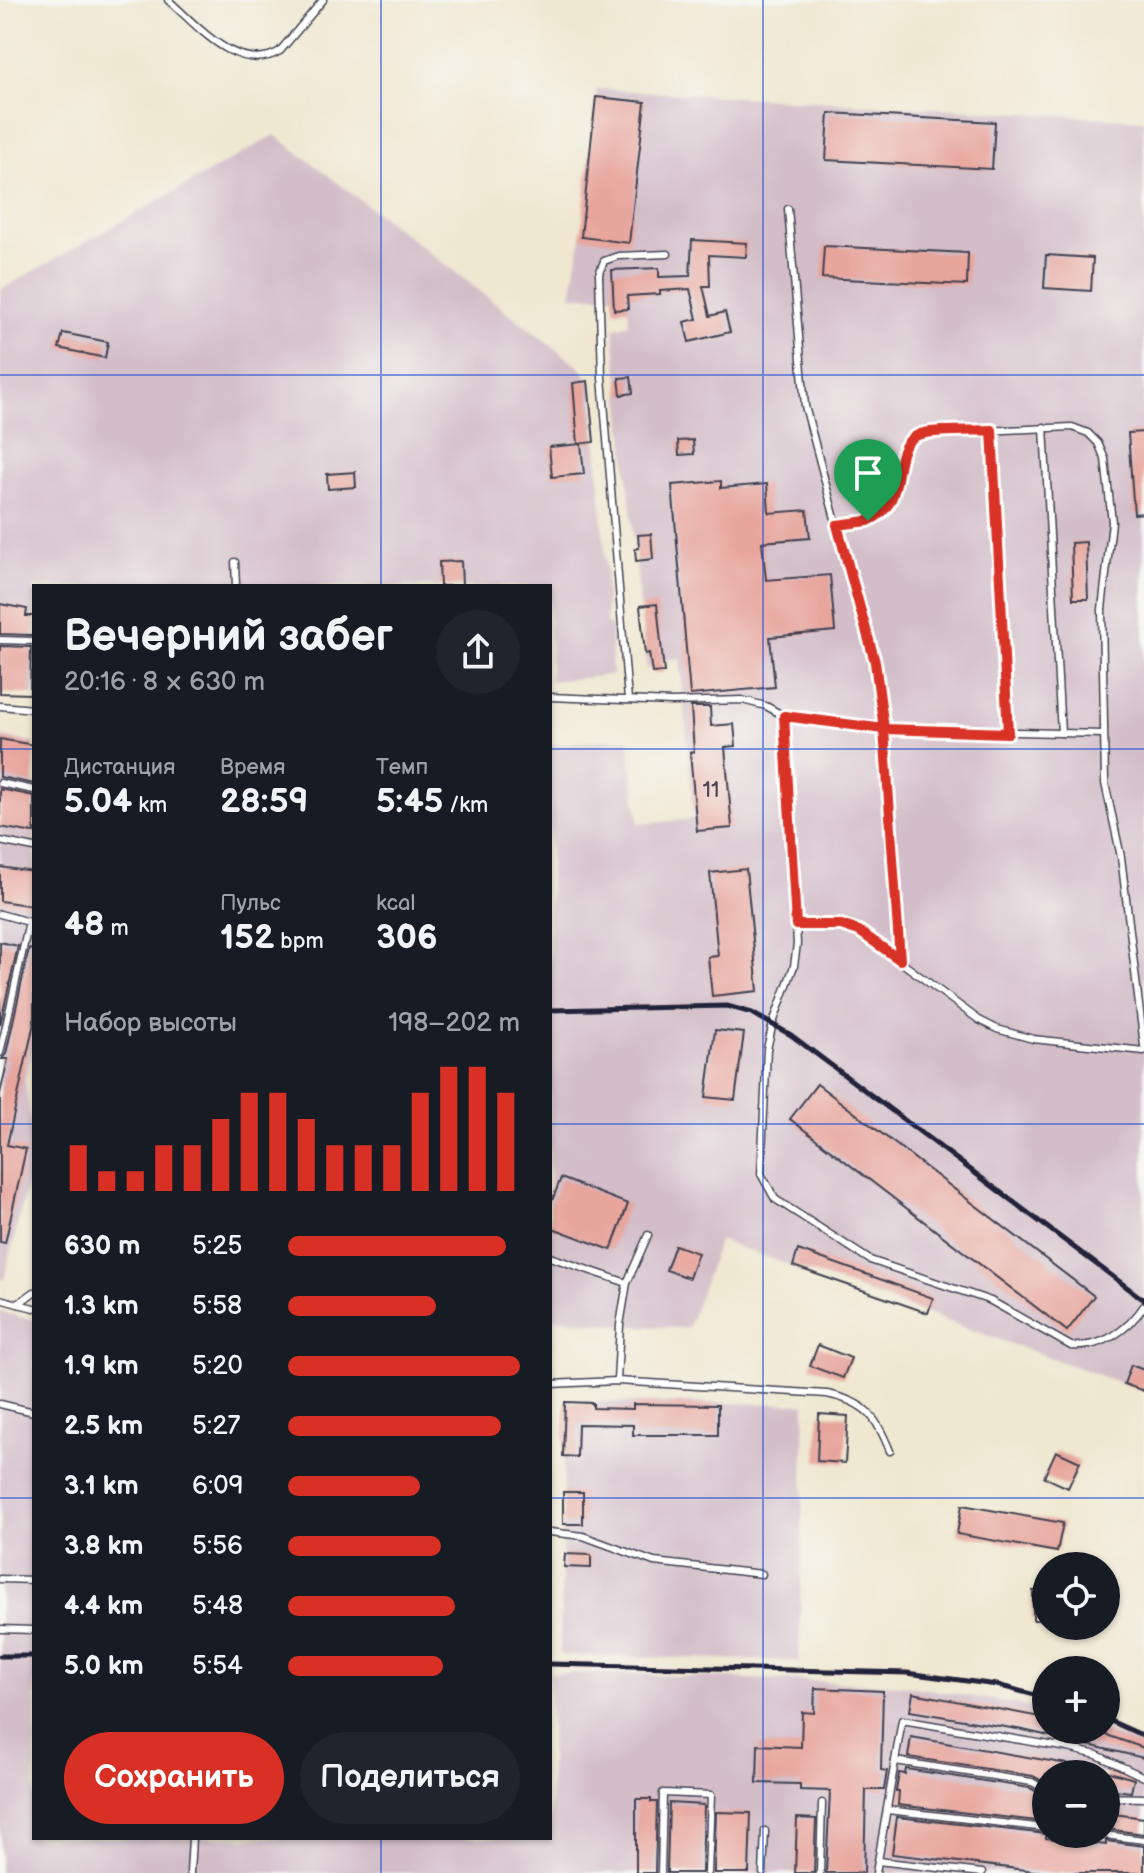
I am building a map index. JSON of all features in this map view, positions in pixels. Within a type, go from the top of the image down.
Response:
[{"type":"lane","points":[[168,0],[220,45],[253,58],[280,51],[323,0]]},
{"type":"lane","points":[[788,209],[805,406],[875,662],[884,729],[900,960]]},
{"type":"lane","points":[[628,700],[602,377],[599,274],[604,261],[618,256],[668,254]]},
{"type":"lane","points":[[1044,427],[1061,733]]},
{"type":"lane","points":[[796,925],[841,925],[859,931],[979,1020],[1008,1033],[1033,1039],[1144,1048],[1121,857],[1105,783],[1102,609],[1112,522],[1105,459],[1098,443],[1088,433],[1072,427],[920,434],[909,440],[901,455],[895,488],[882,515],[868,521],[837,525]]},
{"type":"lane","points":[[992,430],[1008,733]]},
{"type":"lane","points":[[235,562],[236,584]]},
{"type":"lane","points":[[0,640],[32,641]]},
{"type":"lane","points":[[552,697],[672,702],[742,700],[766,706],[784,716],[884,729],[1103,734]]},
{"type":"lane","points":[[0,706],[32,709]]},
{"type":"lane","points":[[784,716],[797,944],[794,966],[767,1049],[761,1174],[775,1199],[870,1260],[991,1301],[1071,1346],[1085,1347],[1106,1341],[1126,1327],[1144,1306]]},
{"type":"lane","points":[[0,783],[32,790]]},
{"type":"lane","points":[[0,841],[32,848]]},
{"type":"lane","points":[[0,914],[32,921],[0,1053]]},
{"type":"lane","points":[[617,1381],[620,1325],[627,1283],[648,1235]]},
{"type":"lane","points":[[552,1258],[627,1283]]},
{"type":"lane","points":[[18,1304],[32,1294]]},
{"type":"lane","points":[[0,1299],[32,1308]]},
{"type":"lane","points":[[552,1384],[617,1381],[827,1394],[866,1408],[880,1426],[890,1451]]},
{"type":"lane","points":[[0,1404],[32,1412]]},
{"type":"lane","points":[[552,1532],[583,1536],[654,1562],[762,1574]]},
{"type":"lane","points":[[0,1579],[32,1580]]},
{"type":"lane","points":[[0,1629],[32,1630]]},
{"type":"lane","points":[[876,1873],[902,1720],[1068,1748],[1097,1755],[1144,1777]]},
{"type":"lane","points":[[895,1761],[1032,1782]]},
{"type":"lane","points":[[661,1873],[663,1793],[711,1795],[708,1873]]},
{"type":"lane","points":[[1120,1797],[1144,1798]]},
{"type":"lane","points":[[820,1873],[822,1803]]},
{"type":"lane","points":[[887,1810],[1032,1826]]},
{"type":"lane","points":[[763,1873],[765,1831]]},
{"type":"lane","points":[[1120,1837],[1144,1840]]},
{"type":"lane","points":[[190,1873],[192,1840]]},
{"type":"lane","points":[[878,1861],[982,1873]]},
{"type":"shaded area","points":[[597,89],[1144,120],[1144,1391],[719,1240],[688,1328],[552,1318],[552,745],[628,738],[639,824],[694,819],[680,658],[651,661],[651,669],[647,669],[645,654],[662,651],[657,604],[640,606],[614,329],[629,324],[628,309],[614,309],[613,296],[571,296],[581,237]]},
{"type":"shaded area","points":[[275,135],[582,369],[588,381],[592,380],[606,568],[606,624],[611,625],[612,675],[552,681],[552,584],[32,584],[32,694],[0,693],[0,290]]},
{"type":"shaded area","points":[[0,737],[32,743],[32,1052],[25,1080],[32,1163],[4,1280],[0,1279]]},
{"type":"shaded area","points":[[0,1312],[32,1320],[32,1840],[552,1840],[552,1673],[902,1685],[1032,1709],[1032,1744],[1120,1744],[1120,1737],[1144,1746],[1144,1873],[0,1873]]},
{"type":"shaded area","points":[[565,1402],[805,1404],[799,1661],[560,1655]]},
{"type":"building","points":[[596,97],[645,102],[629,243],[581,237]]},
{"type":"building","points":[[829,113],[995,122],[992,169],[826,160]]},
{"type":"building","points":[[692,240],[747,243],[746,257],[709,255],[710,286],[703,286],[710,316],[725,312],[730,332],[689,342],[684,322],[697,319],[690,289],[627,296],[628,309],[614,310],[612,270],[659,268],[659,277],[690,276]]},
{"type":"building","points":[[824,246],[968,253],[967,285],[822,278]]},
{"type":"building","points":[[1046,255],[1093,258],[1091,291],[1044,288]]},
{"type":"building","points":[[63,333],[108,342],[105,358],[59,348]]},
{"type":"building","points":[[631,377],[633,393],[621,395],[619,378]]},
{"type":"building","points":[[588,381],[594,442],[578,444],[573,383]]},
{"type":"building","points":[[1144,432],[1144,513],[1134,514],[1128,433]]},
{"type":"building","points":[[693,440],[694,454],[679,455],[678,441]]},
{"type":"building","points":[[581,444],[584,474],[552,477],[549,447]]},
{"type":"building","points":[[355,472],[356,487],[328,489],[327,474]]},
{"type":"building","points":[[721,481],[721,488],[767,484],[769,513],[807,510],[810,538],[762,542],[766,580],[830,575],[835,631],[770,637],[775,687],[690,695],[672,485]]},
{"type":"building","points":[[651,534],[653,559],[636,561],[638,535]]},
{"type":"building","points":[[1086,542],[1088,599],[1073,599],[1071,543]]},
{"type":"building","points":[[461,561],[462,584],[440,584],[439,562]]},
{"type":"building","points":[[0,604],[27,609],[26,616],[32,616],[32,634],[0,634]]},
{"type":"building","points":[[657,604],[664,672],[652,673],[649,653],[645,654],[640,606]]},
{"type":"building","points":[[0,646],[31,647],[30,694],[0,693]]},
{"type":"building","points":[[691,707],[710,707],[711,726],[734,724],[736,746],[725,747],[732,828],[697,831],[690,752],[694,752]]},
{"type":"building","points":[[0,739],[32,745],[32,784],[0,777]]},
{"type":"building","points":[[0,789],[32,796],[32,833],[0,827]]},
{"type":"building","points":[[0,867],[32,872],[32,906],[0,901]]},
{"type":"building","points":[[746,869],[758,991],[712,996],[708,957],[718,956],[710,873]]},
{"type":"building","points":[[0,942],[18,946],[0,1025]]},
{"type":"building","points":[[29,949],[32,950],[32,1032],[7,1145],[26,1149],[5,1243],[0,1242],[0,1094],[8,1059],[2,1059],[6,1054]]},
{"type":"building","points":[[715,1030],[744,1033],[735,1100],[706,1097]]},
{"type":"building","points":[[817,1084],[1094,1296],[1067,1331],[790,1119]]},
{"type":"building","points":[[561,1178],[628,1204],[611,1250],[552,1228],[552,1201]]},
{"type":"building","points":[[675,1245],[698,1253],[689,1278],[666,1270]]},
{"type":"building","points":[[798,1250],[933,1298],[928,1313],[793,1266]]},
{"type":"building","points":[[818,1345],[851,1358],[843,1378],[810,1366]]},
{"type":"building","points":[[1131,1365],[1144,1370],[1144,1391],[1124,1384]]},
{"type":"building","points":[[565,1402],[593,1403],[593,1408],[633,1409],[633,1404],[718,1405],[718,1435],[633,1435],[633,1425],[578,1424],[577,1457],[563,1456]]},
{"type":"building","points":[[819,1414],[848,1416],[845,1463],[817,1461]]},
{"type":"building","points":[[1056,1451],[1080,1462],[1068,1488],[1044,1477]]},
{"type":"building","points":[[563,1492],[583,1492],[583,1524],[563,1524]]},
{"type":"building","points":[[962,1505],[1063,1523],[1057,1552],[957,1534]]},
{"type":"building","points":[[565,1554],[591,1555],[591,1568],[564,1567]]},
{"type":"building","points":[[815,1688],[883,1691],[881,1770],[887,1771],[884,1790],[866,1790],[864,1873],[826,1873],[830,1791],[800,1790],[800,1784],[757,1783],[758,1745],[801,1747],[802,1712],[814,1713]]},
{"type":"building","points":[[913,1693],[1032,1715],[1032,1732],[1023,1730],[910,1711]]},
{"type":"building","points":[[911,1737],[1044,1760],[1032,1760],[1032,1776],[908,1757]]},
{"type":"building","points":[[1120,1740],[1144,1748],[1144,1758],[1084,1744],[1120,1744]]},
{"type":"building","points":[[906,1769],[1030,1788],[1032,1820],[898,1805],[899,1791],[896,1791],[899,1773],[905,1774]]},
{"type":"building","points":[[1120,1775],[1134,1779],[1131,1792],[1120,1791]]},
{"type":"building","points":[[636,1799],[657,1802],[655,1873],[636,1873]]},
{"type":"building","points":[[669,1803],[704,1805],[702,1873],[667,1873]]},
{"type":"building","points":[[716,1812],[751,1813],[749,1873],[714,1873]]},
{"type":"building","points":[[1120,1815],[1144,1818],[1144,1834],[1120,1831]]},
{"type":"building","points":[[897,1817],[1032,1832],[1032,1848],[1120,1848],[1120,1843],[1144,1846],[1144,1873],[1051,1873],[892,1854]]},
{"type":"building","points":[[797,1818],[816,1819],[814,1873],[795,1873]]},
{"type":"railway","points":[[552,1010],[727,1006],[752,1013],[791,1035],[1144,1300]]},
{"type":"railway","points":[[0,1656],[32,1656]]},
{"type":"railway","points":[[552,1664],[907,1673],[997,1685],[1032,1694]]},
{"type":"railway","points":[[1120,1725],[1144,1736]]},
{"type":"route","points":[[868,521],[837,525],[875,662],[884,729],[784,716],[796,925],[841,925],[859,931],[900,960],[884,729],[1008,733],[992,430],[920,434],[909,440],[901,455],[889,505],[882,515],[868,521]]}]
